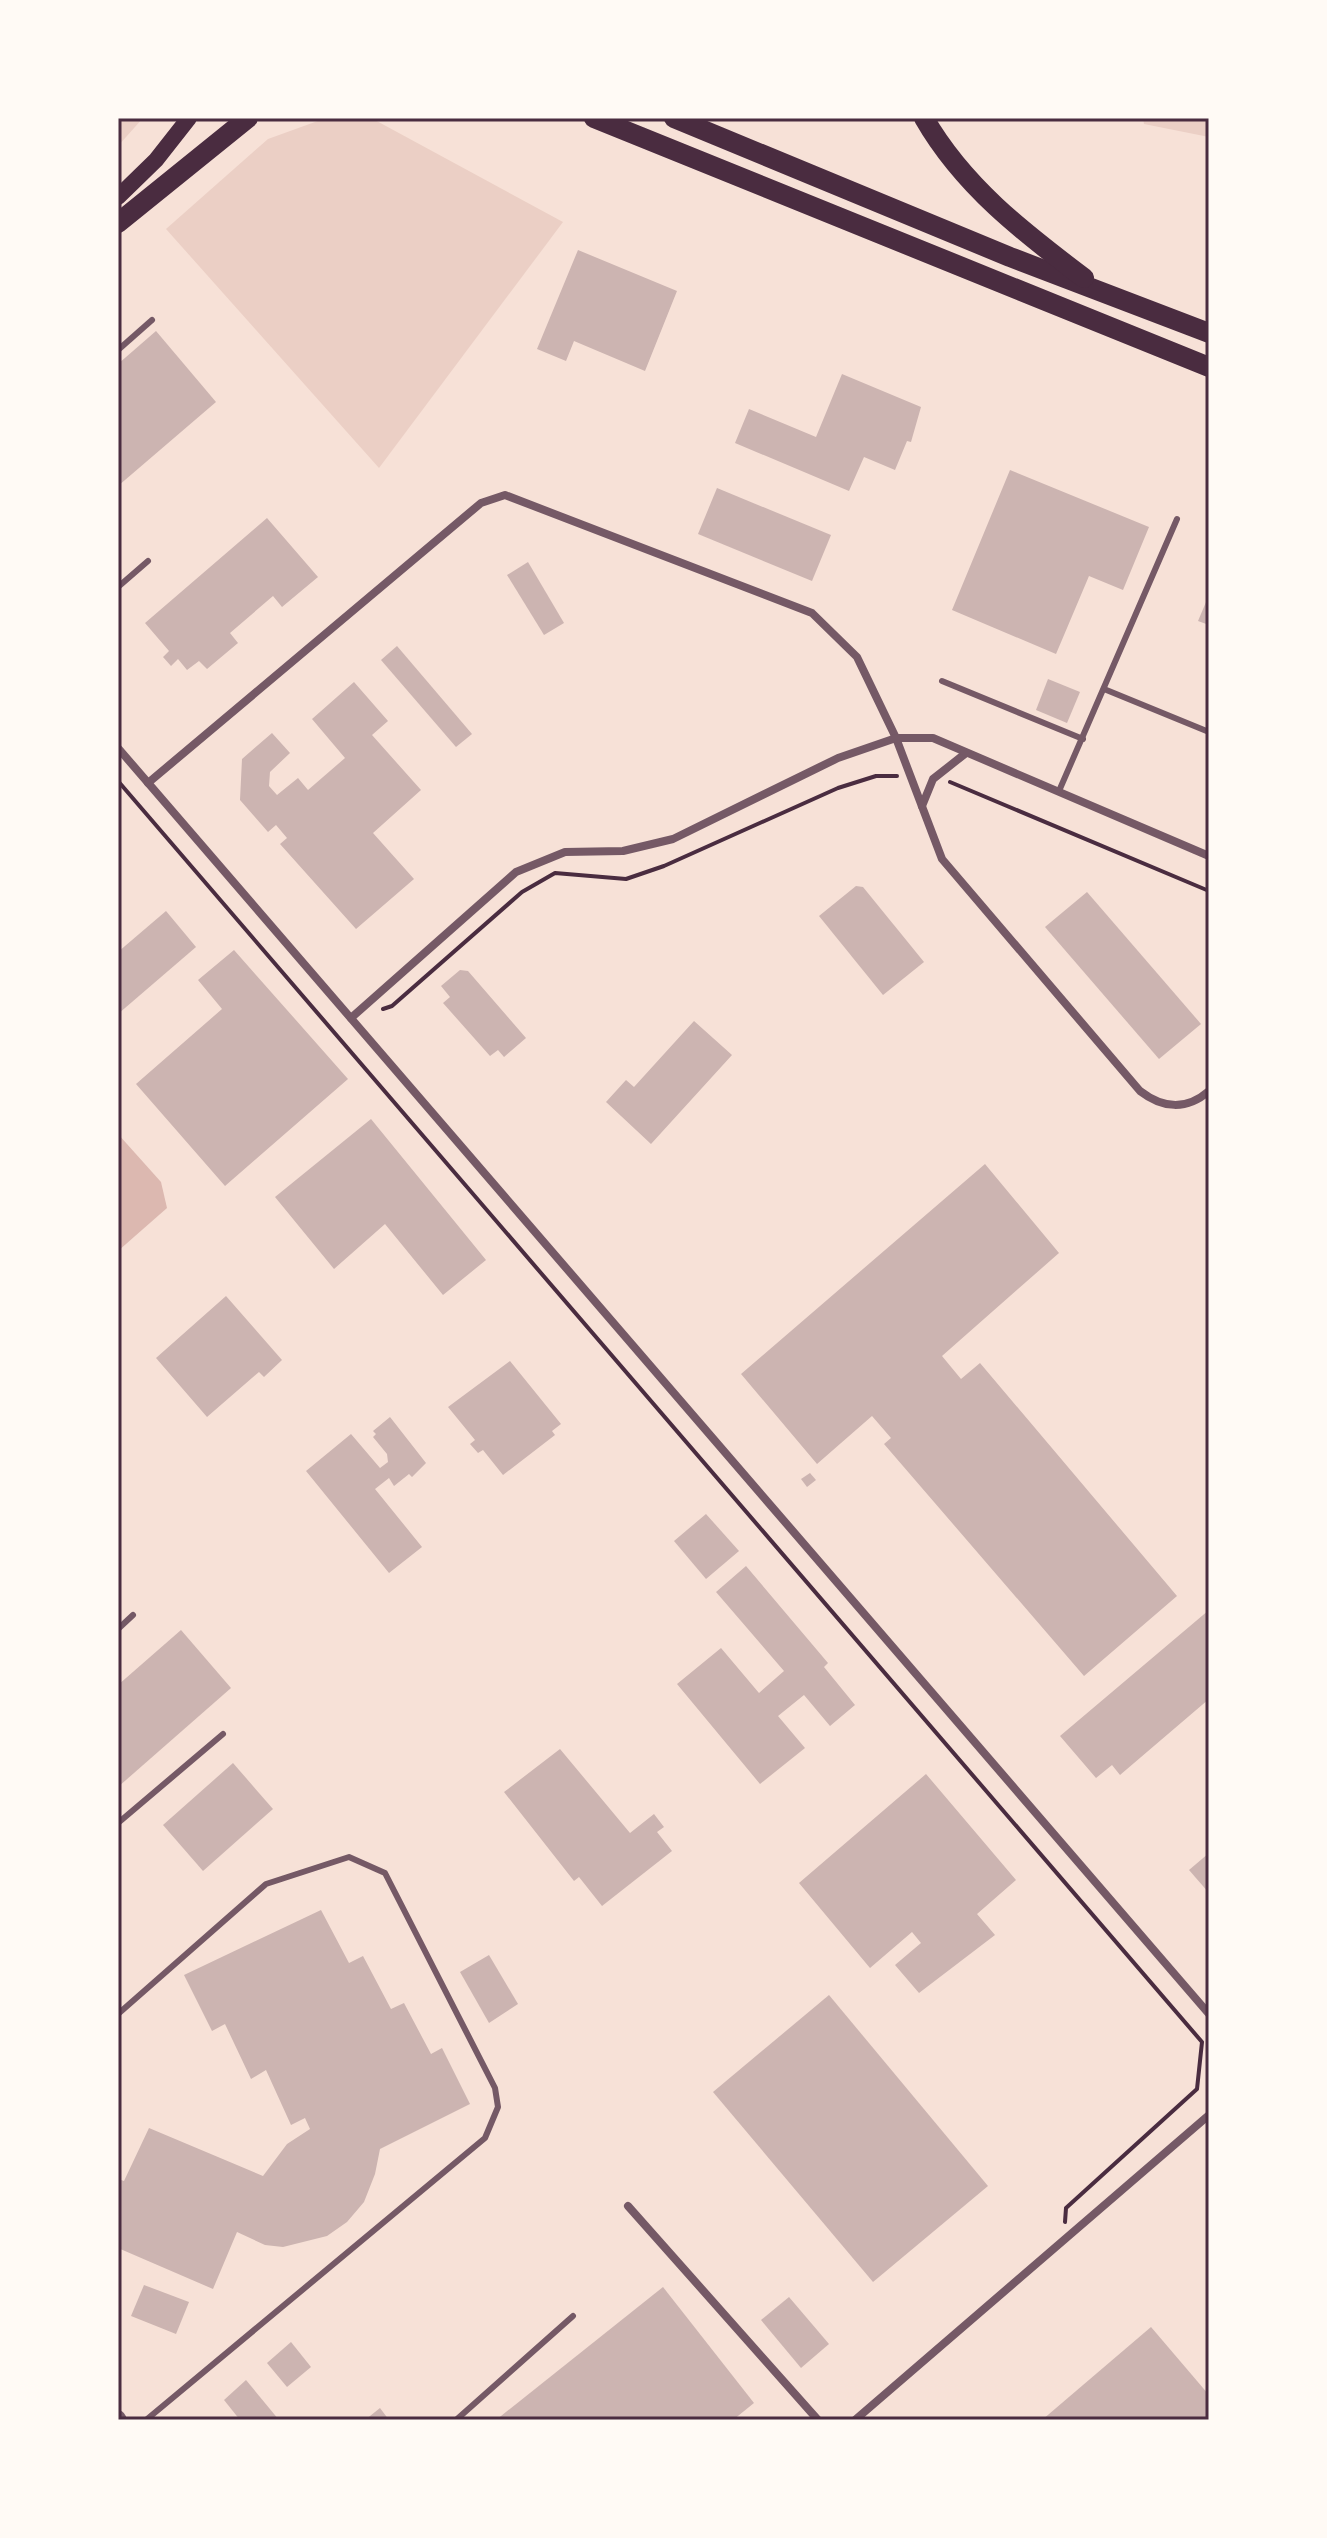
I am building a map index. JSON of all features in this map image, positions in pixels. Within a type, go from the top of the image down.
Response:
[{"type":"highway","points":[[118,223],[248,118]]},
{"type":"highway","points":[[574,118],[600,121],[1209,367]]},
{"type":"highway","points":[[674,118],[1209,333]]},
{"type":"highway","points":[[924,118],[938,143],[1004,218],[1103,292]]},
{"type":"main road","points":[[118,197],[156,160],[189,118]]},
{"type":"street","points":[[148,783],[481,503],[505,495],[812,613],[857,657],[896,738],[942,859],[1140,1091],[1158,1104],[1182,1106],[1209,1091]]},
{"type":"street","points":[[351,1018],[516,872],[565,852],[623,851],[673,839],[838,758],[896,738],[933,738],[1209,856]]},
{"type":"street","points":[[118,748],[1209,2014]]},
{"type":"street","points":[[922,811],[923,798],[933,779],[966,753]]},
{"type":"street","points":[[855,2420],[1209,2115]]},
{"type":"street","points":[[628,2206],[818,2420]]},
{"type":"lane","points":[[118,350],[152,320]]},
{"type":"lane","points":[[1059,791],[1177,519]]},
{"type":"lane","points":[[118,587],[148,561]]},
{"type":"lane","points":[[942,681],[1083,739]]},
{"type":"lane","points":[[1104,689],[1209,732]]},
{"type":"lane","points":[[118,1629],[133,1615]]},
{"type":"lane","points":[[118,1823],[223,1734]]},
{"type":"lane","points":[[118,2014],[266,1884],[349,1857],[385,1873],[495,2088],[498,2107],[485,2138],[146,2420]]},
{"type":"lane","points":[[456,2420],[573,2316]]},
{"type":"path","points":[[327,1024],[392,1006],[522,892],[555,873],[626,879],[664,866],[838,788],[876,776],[910,776]]},
{"type":"path","points":[[933,779],[951,782],[1209,891]]},
{"type":"path","points":[[118,781],[1202,2042],[1197,2089],[1066,2208],[1062,2241]]},
{"type":"shaded area","points":[[118,118],[143,118],[118,146]]},
{"type":"shaded area","points":[[326,118],[373,119],[563,222],[379,468],[166,229],[268,139]]},
{"type":"shaded area","points":[[1143,118],[1209,118],[1209,137],[1144,124]]},
{"type":"shaded area","points":[[118,1134],[161,1182],[167,1208],[118,1251]]},
{"type":"building","points":[[578,250],[677,291],[645,371],[574,341],[566,361],[537,349]]},
{"type":"building","points":[[156,331],[216,402],[118,486],[118,364]]},
{"type":"building","points":[[842,374],[921,407],[911,442],[907,441],[895,470],[864,457],[849,491],[735,443],[749,409],[816,437]]},
{"type":"building","points":[[1010,470],[1149,527],[1123,590],[1089,576],[1056,654],[952,610]]},
{"type":"building","points":[[717,488],[831,535],[812,581],[698,534]]},
{"type":"building","points":[[267,518],[318,577],[282,607],[273,596],[230,633],[238,643],[207,669],[199,661],[187,670],[178,659],[171,666],[163,657],[169,651],[145,623]]},
{"type":"building","points":[[528,562],[564,623],[544,635],[507,575]]},
{"type":"building","points":[[1209,595],[1209,625],[1198,621]]},
{"type":"building","points":[[397,646],[472,734],[456,747],[381,660]]},
{"type":"building","points":[[1048,679],[1080,692],[1067,723],[1036,710]]},
{"type":"building","points":[[354,682],[388,721],[372,735],[421,790],[373,833],[414,879],[356,929],[280,844],[287,838],[276,825],[268,832],[240,800],[242,759],[272,733],[290,753],[270,772],[269,786],[277,795],[298,778],[308,790],[345,758],[312,719]]},
{"type":"building","points":[[856,886],[863,887],[924,962],[883,995],[819,916]]},
{"type":"building","points":[[1087,892],[1201,1024],[1159,1059],[1045,927]]},
{"type":"building","points":[[166,911],[196,947],[118,1014],[118,952]]},
{"type":"building","points":[[234,950],[348,1079],[225,1186],[136,1084],[222,1009],[198,980]]},
{"type":"building","points":[[460,970],[468,971],[526,1038],[504,1057],[498,1050],[490,1056],[443,1003],[450,997],[441,986]]},
{"type":"building","points":[[694,1021],[732,1055],[651,1144],[606,1102],[626,1080],[634,1087]]},
{"type":"building","points":[[371,1119],[486,1260],[443,1295],[385,1224],[334,1269],[275,1197]]},
{"type":"building","points":[[985,1164],[1059,1253],[942,1356],[961,1379],[980,1363],[1177,1596],[1084,1676],[884,1444],[891,1438],[872,1416],[817,1464],[741,1374]]},
{"type":"building","points":[[226,1296],[282,1360],[264,1377],[259,1372],[207,1417],[156,1358]]},
{"type":"building","points":[[510,1361],[561,1424],[552,1431],[555,1435],[503,1475],[483,1450],[478,1453],[470,1444],[475,1440],[448,1407]]},
{"type":"building","points":[[390,1417],[426,1463],[412,1477],[409,1474],[394,1486],[389,1478],[375,1489],[422,1547],[389,1573],[306,1471],[351,1434],[380,1468],[388,1462],[387,1454],[373,1437],[376,1434],[373,1431]]},
{"type":"building","points":[[810,1473],[816,1480],[807,1487],[801,1479]]},
{"type":"building","points":[[706,1514],[739,1551],[706,1579],[674,1541]]},
{"type":"building","points":[[746,1566],[828,1663],[824,1667],[855,1705],[830,1726],[804,1695],[778,1716],[805,1748],[760,1784],[677,1684],[721,1648],[759,1693],[784,1671],[716,1592]]},
{"type":"building","points":[[1209,1610],[1209,1699],[1120,1775],[1112,1765],[1096,1778],[1060,1736]]},
{"type":"building","points":[[181,1630],[231,1688],[118,1787],[118,1685]]},
{"type":"building","points":[[560,1749],[630,1833],[654,1814],[664,1827],[657,1832],[672,1851],[602,1906],[579,1877],[574,1881],[504,1792]]},
{"type":"building","points":[[233,1763],[273,1809],[203,1871],[163,1825]]},
{"type":"building","points":[[926,1774],[1016,1880],[977,1914],[995,1935],[919,1993],[895,1965],[921,1943],[912,1932],[870,1968],[799,1883]]},
{"type":"building","points":[[1209,1853],[1209,1893],[1189,1870]]},
{"type":"building","points":[[321,1910],[349,1963],[363,1956],[391,2009],[404,2003],[431,2054],[442,2048],[470,2104],[380,2149],[375,2174],[364,2202],[347,2222],[327,2236],[283,2247],[265,2245],[237,2232],[213,2289],[118,2248],[118,2179],[124,2181],[149,2128],[263,2176],[287,2144],[310,2129],[305,2118],[291,2125],[266,2070],[251,2079],[225,2024],[212,2031],[184,1975]]},
{"type":"building","points":[[489,1955],[518,2004],[489,2023],[460,1972]]},
{"type":"building","points":[[829,1995],[988,2186],[873,2282],[713,2092]]},
{"type":"building","points":[[144,2285],[189,2302],[176,2334],[131,2316]]},
{"type":"building","points":[[663,2287],[754,2403],[733,2420],[496,2420]]},
{"type":"building","points":[[789,2297],[829,2344],[801,2368],[761,2320]]},
{"type":"building","points":[[1151,2327],[1209,2395],[1209,2420],[1042,2420]]},
{"type":"building","points":[[291,2342],[311,2367],[287,2387],[267,2363]]},
{"type":"building","points":[[246,2380],[279,2420],[240,2420],[224,2400]]},
{"type":"building","points":[[380,2408],[389,2420],[365,2420]]}]
